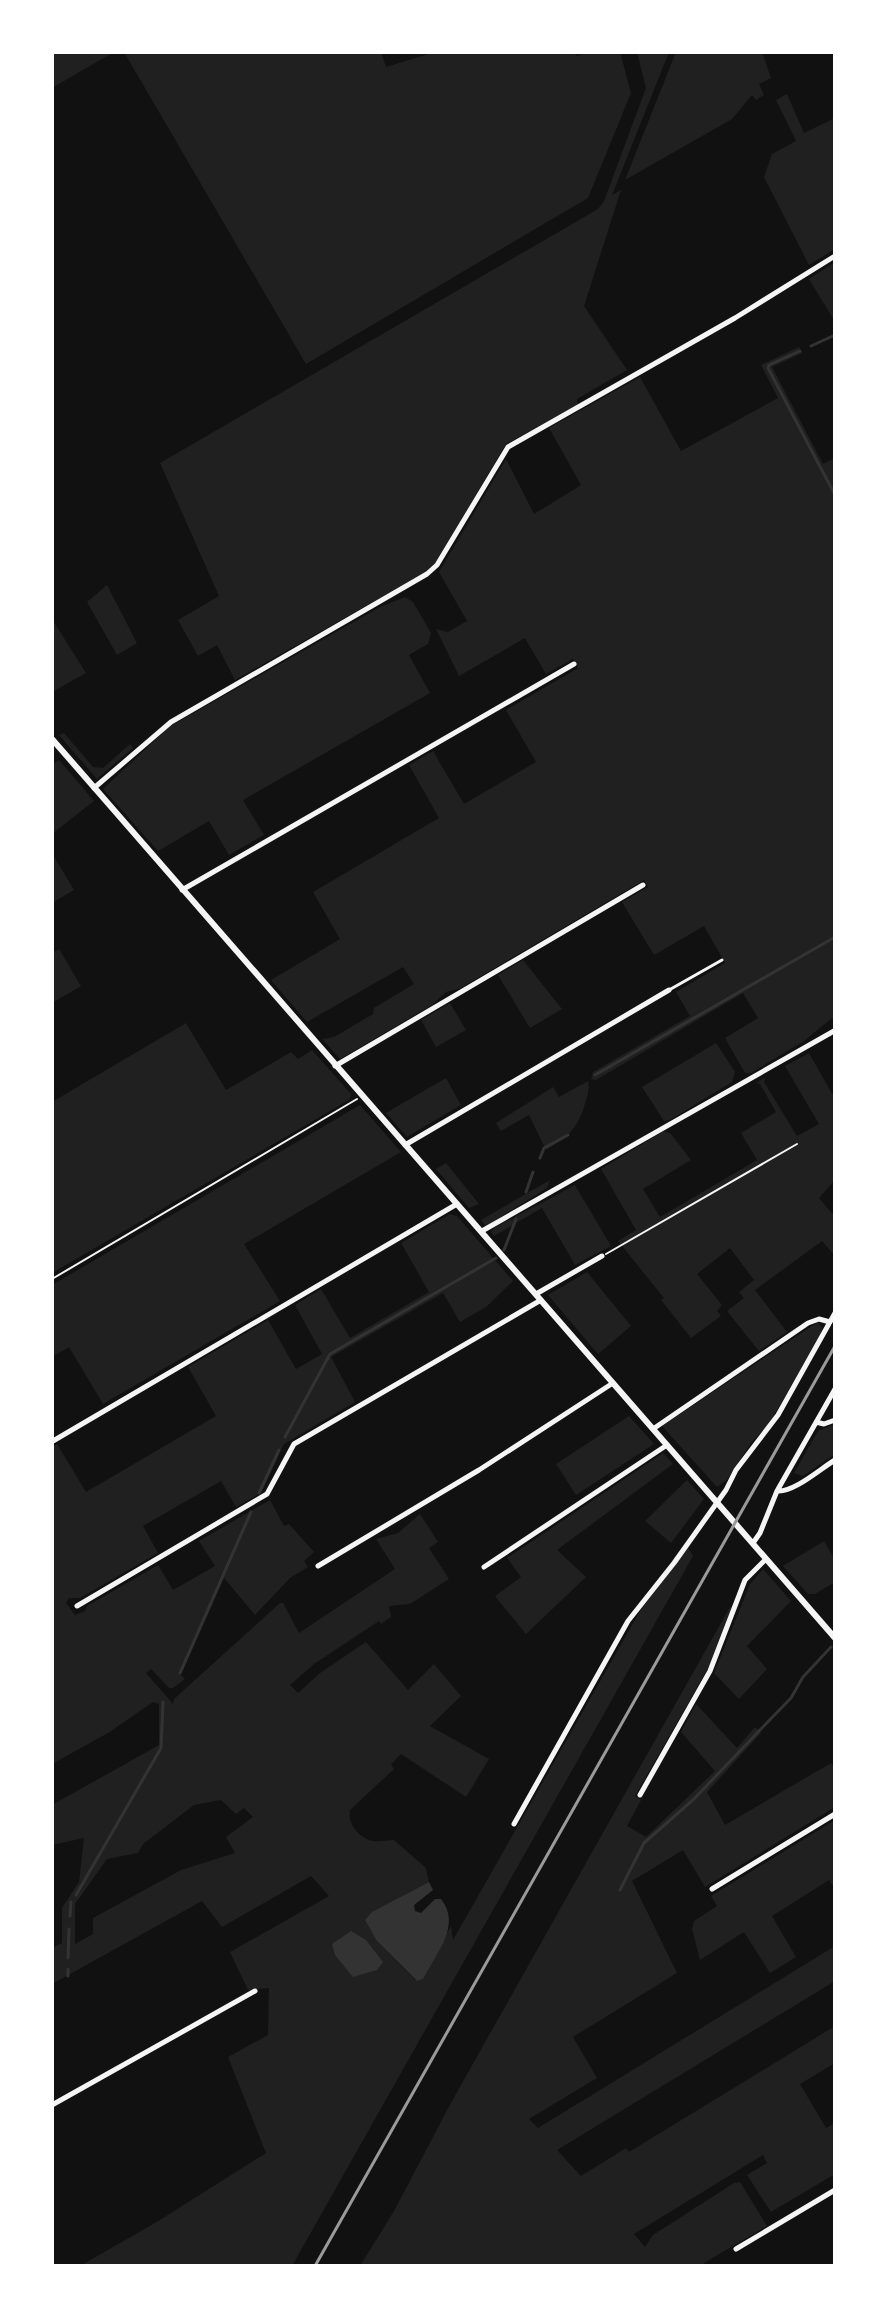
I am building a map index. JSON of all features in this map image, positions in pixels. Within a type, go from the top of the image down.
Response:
[{"type":"street","points":[[94,788],[171,722],[427,574],[452,543],[508,447],[711,332],[835,256]]},
{"type":"street","points":[[182,890],[574,664]]},
{"type":"street","points":[[52,739],[835,1638]]},
{"type":"street","points":[[335,1066],[643,885]]},
{"type":"street","points":[[405,1145],[669,990]]},
{"type":"street","points":[[482,1231],[834,1031]]},
{"type":"street","points":[[53,1441],[457,1204]]},
{"type":"street","points":[[77,1606],[267,1494],[294,1444],[602,1256]]},
{"type":"street","points":[[514,1824],[628,1621],[674,1563],[736,1470],[778,1415],[835,1313]]},
{"type":"street","points":[[653,1429],[808,1323],[819,1319],[830,1322]]},
{"type":"street","points":[[318,1566],[479,1470],[613,1383]]},
{"type":"street","points":[[753,1543],[777,1491],[835,1389]]},
{"type":"street","points":[[816,1422],[824,1424],[835,1420]]},
{"type":"street","points":[[484,1567],[667,1445]]},
{"type":"street","points":[[777,1491],[792,1489],[835,1460]]},
{"type":"street","points":[[640,1795],[710,1671],[745,1580],[766,1559]]},
{"type":"street","points":[[712,1889],[835,1814]]},
{"type":"street","points":[[52,2105],[255,1991]]},
{"type":"street","points":[[736,2249],[835,2190]]},
{"type":"lane","points":[[669,990],[722,960]]},
{"type":"path","points":[[52,1279],[362,1097]]},
{"type":"path","points":[[602,1256],[797,1144]]},
{"type":"shaded area","points":[[52,52],[114,52],[52,88]]},
{"type":"shaded area","points":[[124,52],[381,52],[386,67],[435,52],[575,52],[576,56],[591,52],[620,52],[631,93],[588,198],[306,364]]},
{"type":"shaded area","points":[[637,52],[669,52],[612,195],[621,190],[584,306],[627,370],[577,399],[578,405],[506,444],[433,568],[235,680],[217,645],[198,656],[178,620],[219,596],[160,463],[598,209],[604,201],[646,88]]},
{"type":"shaded area","points":[[676,52],[762,52],[771,78],[759,84],[764,95],[756,100],[752,95],[732,119],[625,180]]},
{"type":"shaded area","points":[[787,94],[804,133],[835,118],[835,249],[809,265],[764,177],[772,154],[796,141],[776,100]]},
{"type":"shaded area","points":[[835,262],[835,322],[809,279]]},
{"type":"shaded area","points":[[799,347],[802,353],[772,367],[823,464],[835,458],[835,1022],[832,1018],[804,1041],[751,1073],[745,1073],[725,1038],[758,1018],[743,993],[596,1080],[591,1079],[593,1072],[690,1016],[676,992],[725,963],[704,926],[654,955],[622,902],[648,887],[644,880],[461,988],[446,992],[432,1005],[340,1059],[322,1039],[334,1037],[373,1014],[374,1008],[414,984],[403,967],[307,1022],[271,980],[340,939],[313,892],[439,818],[409,765],[433,751],[464,804],[536,762],[506,710],[578,668],[573,659],[546,674],[525,638],[459,676],[436,629],[448,632],[467,621],[439,572],[506,459],[534,514],[581,485],[549,428],[640,377],[681,451],[778,398],[761,365]]},
{"type":"shaded area","points":[[107,585],[137,643],[117,655],[87,602]]},
{"type":"shaded area","points":[[405,597],[413,602],[431,633],[428,644],[409,655],[430,693],[243,800],[264,835],[229,855],[209,821],[158,851],[103,789],[169,727],[380,607]]},
{"type":"shaded area","points":[[52,619],[86,673],[52,692]]},
{"type":"shaded area","points":[[64,733],[93,767],[103,768],[130,744],[133,748],[97,779],[59,735]]},
{"type":"shaded area","points":[[59,760],[94,801],[52,834],[52,765]]},
{"type":"shaded area","points":[[52,853],[74,890],[52,903]]},
{"type":"shaded area","points":[[59,949],[81,986],[52,1003],[52,953]]},
{"type":"shaded area","points":[[523,960],[562,1009],[530,1028],[498,975]]},
{"type":"shaded area","points":[[450,1003],[466,1030],[436,1047],[421,1020]]},
{"type":"shaded area","points":[[186,1023],[226,1090],[291,1052],[298,1059],[312,1050],[351,1094],[349,1100],[52,1273],[52,1102]]},
{"type":"shaded area","points":[[716,1043],[735,1072],[732,1082],[664,1121],[642,1087]]},
{"type":"shaded area","points":[[809,1053],[835,1099],[835,1180],[819,1198],[835,1217],[835,1256],[822,1241],[755,1290],[787,1332],[759,1351],[727,1311],[744,1298],[739,1292],[754,1280],[730,1248],[697,1274],[722,1305],[717,1311],[721,1316],[691,1338],[661,1300],[664,1298],[618,1241],[636,1230],[601,1169],[664,1131],[671,1134],[691,1160],[643,1189],[660,1217],[757,1160],[741,1133],[776,1112],[760,1084],[756,1083],[765,1078],[764,1082],[797,1136],[819,1124],[785,1066]]},
{"type":"shaded area","points":[[446,1078],[461,1105],[407,1137],[386,1113]]},
{"type":"shaded area","points":[[588,1081],[588,1094],[578,1122],[565,1137],[546,1150],[529,1115],[501,1131],[496,1123],[553,1087],[559,1097]]},
{"type":"shaded area","points":[[360,1105],[401,1152],[244,1244],[280,1301],[103,1404],[69,1347],[52,1357],[52,1285]]},
{"type":"shaded area","points":[[446,1163],[479,1204],[469,1208],[436,1169]]},
{"type":"shaded area","points":[[550,1180],[547,1188],[486,1226],[481,1220]]},
{"type":"shaded area","points":[[575,1185],[611,1246],[575,1265],[542,1208],[494,1236],[491,1232],[494,1228]]},
{"type":"shaded area","points":[[450,1214],[457,1216],[513,1281],[486,1307],[460,1322],[443,1293],[331,1357],[355,1402],[284,1444],[261,1493],[236,1507],[221,1481],[143,1526],[158,1553],[80,1598],[69,1598],[66,1603],[75,1615],[85,1611],[87,1606],[158,1565],[173,1590],[215,1566],[199,1541],[270,1500],[284,1526],[289,1524],[314,1552],[304,1561],[308,1567],[290,1578],[255,1615],[224,1578],[181,1675],[185,1679],[169,1688],[151,1669],[146,1673],[173,1704],[174,1699],[280,1603],[283,1603],[299,1633],[395,1569],[376,1539],[398,1533],[420,1514],[438,1542],[429,1548],[449,1579],[410,1604],[389,1606],[391,1617],[381,1624],[379,1621],[314,1664],[290,1685],[298,1693],[320,1673],[366,1642],[408,1690],[434,1664],[461,1696],[430,1726],[489,1759],[466,1797],[401,1754],[391,1764],[394,1769],[350,1810],[352,1825],[363,1837],[373,1841],[394,1840],[426,1868],[429,1882],[406,1894],[377,1941],[415,1980],[420,1980],[451,1926],[453,1940],[640,1611],[688,1548],[693,1556],[292,2266],[80,2266],[266,2153],[228,2057],[268,2035],[269,1988],[248,1990],[230,1952],[329,1896],[311,1876],[222,1927],[202,1901],[52,1984],[52,1948],[62,1943],[62,1908],[79,1882],[84,1838],[52,1845],[52,1805],[159,1745],[159,1704],[153,1702],[108,1733],[52,1764],[52,1447],[57,1444],[86,1492],[216,1416],[188,1367],[268,1320],[296,1369],[322,1354],[295,1305],[321,1289],[350,1338],[429,1292],[401,1243]],"holes":[[[221,1800],[236,1814],[244,1808],[253,1817],[226,1837],[235,1853],[181,1870],[93,1918],[93,1934],[75,1944],[75,1904],[107,1859],[138,1853],[143,1844],[194,1805]]]},
{"type":"shaded area","points":[[587,1272],[631,1326],[598,1354],[548,1295]]},
{"type":"shaded area","points":[[818,1322],[821,1333],[769,1424],[751,1443],[727,1480],[717,1487],[662,1426]]},
{"type":"shaded area","points":[[629,1416],[654,1444],[576,1495],[556,1464]]},
{"type":"shaded area","points":[[835,1424],[835,1454],[803,1476],[794,1473],[818,1431]]},
{"type":"shaded area","points":[[663,1453],[673,1464],[557,1550],[586,1577],[526,1634],[495,1596],[521,1577],[507,1558]]},
{"type":"shaded area","points":[[687,1480],[704,1499],[671,1543],[645,1521]]},
{"type":"shaded area","points":[[824,1541],[835,1560],[835,1582],[815,1594],[808,1594],[783,1566]]},
{"type":"shaded area","points":[[763,1569],[791,1601],[747,1646],[767,1669],[739,1699],[714,1673],[750,1584]]},
{"type":"shaded area","points":[[730,1607],[733,1609],[711,1663],[635,1796],[641,1800],[627,1826],[646,1837],[715,1771],[681,1732],[696,1704],[737,1748],[755,1727],[761,1733],[707,1792],[725,1825],[831,1763],[835,1769],[835,1807],[705,1887],[683,1850],[632,1881],[677,1973],[573,2037],[597,2078],[529,2119],[538,2128],[835,1946],[835,1981],[557,2150],[581,2176],[626,2148],[629,2152],[835,2026],[835,2063],[800,2084],[826,2128],[835,2123],[835,2174],[771,2212],[747,2175],[767,2163],[763,2155],[634,2234],[645,2247],[653,2235],[740,2182],[767,2226],[704,2263],[705,2266],[360,2266],[394,2211],[452,2101]]},
{"type":"shaded area","points":[[835,1820],[835,1889],[829,1880],[772,1916],[796,1957],[770,1973],[744,1932],[700,1960],[692,1929],[694,1921],[717,1906],[711,1896]]},
{"type":"shaded area","points":[[429,1882],[433,1890],[414,1905],[415,1911],[421,1913],[435,1899],[441,1899],[447,1909],[448,1929],[423,1979],[417,1981],[377,1941],[365,1920],[372,1912]]},
{"type":"shaded area","points":[[351,1931],[366,1940],[383,1962],[377,1970],[353,1977],[335,1955],[332,1944]]},
{"type":"waterway","points":[[811,346],[835,335]]},
{"type":"waterway","points":[[800,351],[768,368],[835,495]]},
{"type":"waterway","points":[[595,1075],[835,937]]},
{"type":"waterway","points":[[540,1158],[544,1148],[568,1135]]},
{"type":"waterway","points":[[526,1192],[533,1172]]},
{"type":"waterway","points":[[504,1250],[516,1219]]},
{"type":"waterway","points":[[285,1437],[330,1354],[496,1258]]},
{"type":"waterway","points":[[259,1493],[279,1450]]},
{"type":"waterway","points":[[180,1673],[251,1512]]},
{"type":"waterway","points":[[620,1890],[644,1843],[694,1799],[791,1698],[803,1677],[831,1647]]},
{"type":"waterway","points":[[76,1895],[161,1748],[163,1702]]},
{"type":"waterway","points":[[70,1916],[71,1902]]},
{"type":"waterway","points":[[68,1958],[69,1929]]},
{"type":"waterway","points":[[68,1969],[68,1976]]},
{"type":"railway","points":[[315,2266],[835,1346]]}]
